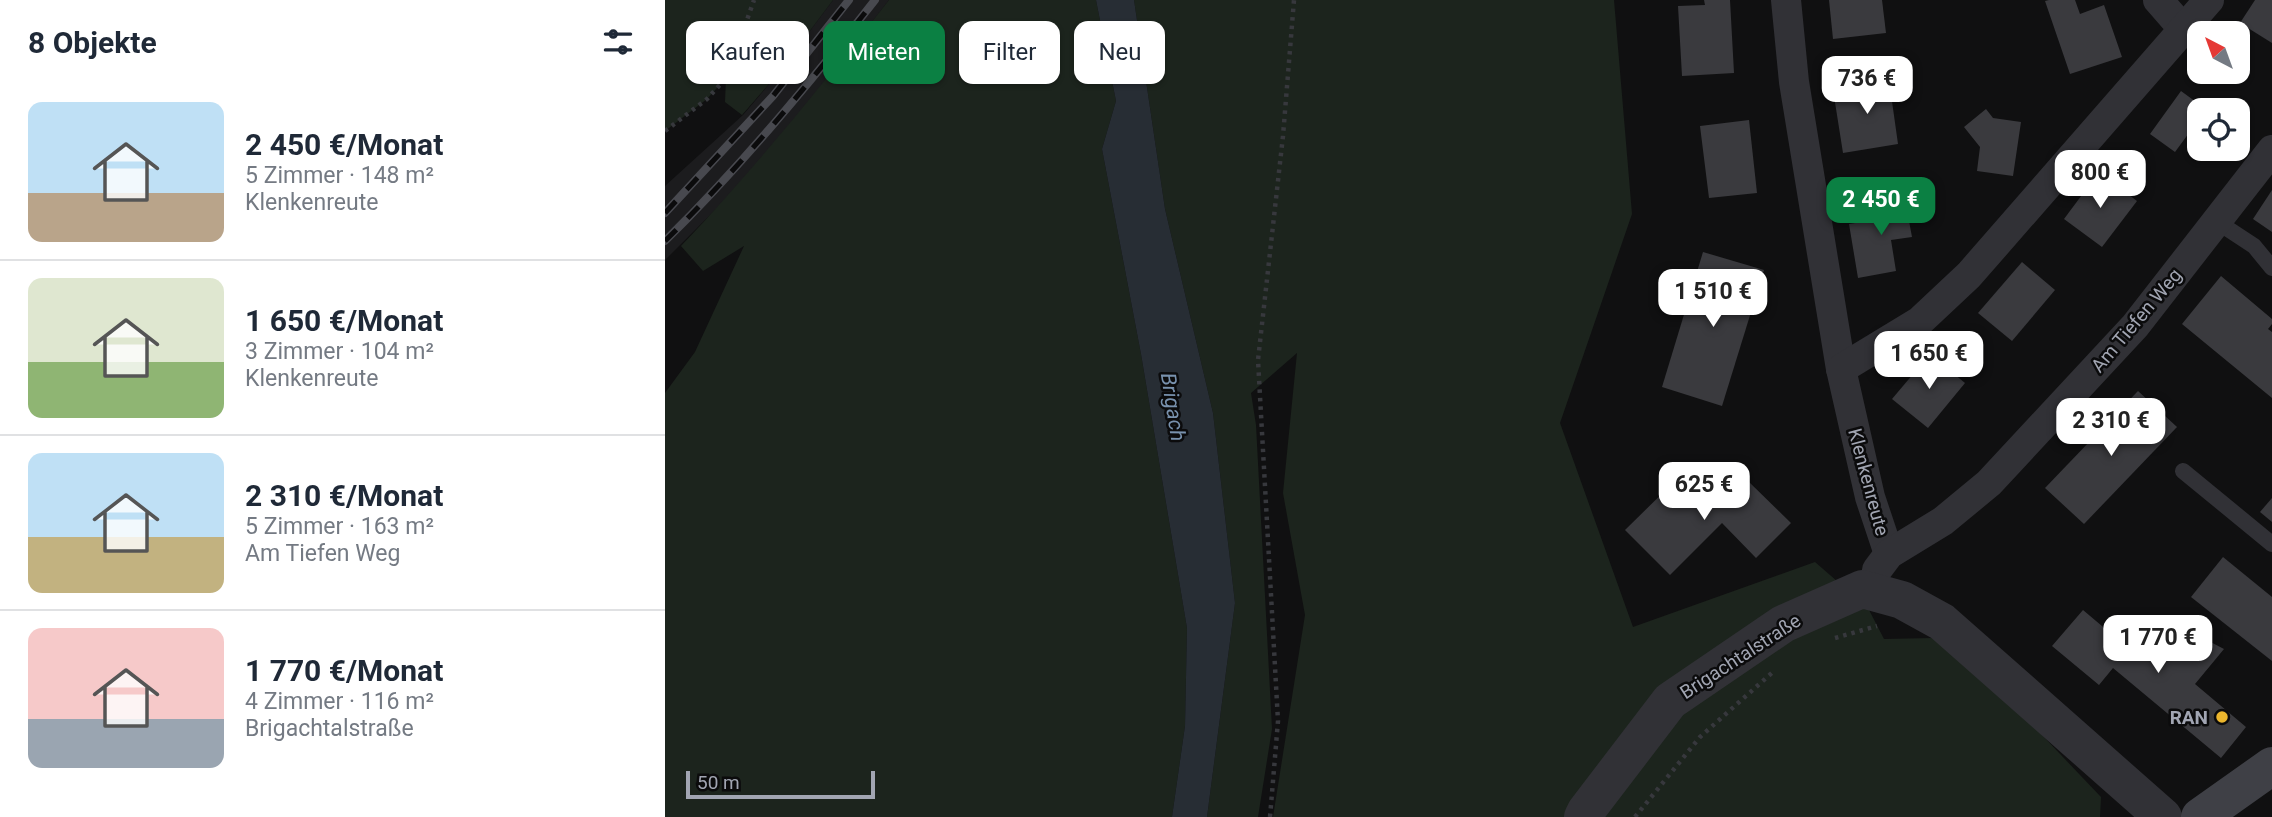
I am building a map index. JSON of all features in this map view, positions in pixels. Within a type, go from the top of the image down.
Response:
[{"type":"main road","points":[[2200,817],[2272,766]]},
{"type":"street","name":"Klenkenreute","points":[[1786,0],[1794,82],[1841,369],[1870,497],[1889,554]]},
{"type":"street","points":[[2158,0],[2185,31]]},
{"type":"street","points":[[1841,369],[1920,321],[1969,275],[2185,31],[2209,0]]},
{"type":"street","name":"Am Tiefen Weg","points":[[1862,589],[1889,554],[1943,520],[1989,483],[2135,326],[2272,150]]},
{"type":"street","points":[[1862,589],[1902,600],[1942,622],[2164,817]]},
{"type":"street","name":"Brigachtalstraße","points":[[1583,817],[1670,701],[1783,624],[1862,589]]},
{"type":"lane","points":[[2217,221],[2253,246],[2272,268]]},
{"type":"lane","points":[[2183,471],[2272,544]]},
{"type":"path","points":[[665,131],[707,99],[727,77],[754,0]]},
{"type":"path","points":[[1270,817],[1278,721],[1258,360],[1283,136],[1294,0]]},
{"type":"path","points":[[1824,641],[1885,623]]},
{"type":"path","points":[[1635,817],[1700,737],[1780,665]]},
{"type":"shaded area","points":[[665,0],[833,0],[809,32],[809,21],[686,21],[686,84],[721,84],[707,99],[665,131]]},
{"type":"shaded area","points":[[833,0],[889,0],[873,21],[823,21],[824,84],[740,185],[665,260],[665,186],[743,115],[769,84],[809,84],[809,32]]},
{"type":"shaded area","points":[[889,0],[1096,0],[1100,21],[1074,21],[1074,84],[1113,84],[1116,101],[1102,149],[1141,354],[1187,628],[1185,726],[1172,817],[665,817],[665,393],[695,352],[744,246],[703,271],[681,246],[736,186],[823,82],[945,84],[945,21],[872,21]]},
{"type":"shaded area","points":[[1134,0],[1614,0],[1632,214],[1560,423],[1633,627],[1815,562],[1868,608],[1884,639],[1933,638],[1981,671],[2101,797],[2100,817],[1273,817],[1305,615],[1283,493],[1297,353],[1251,393],[1256,425],[1272,729],[1258,817],[1207,817],[1235,603],[1213,413],[1165,209],[1146,84],[1165,84],[1165,21],[1137,21]]},
{"type":"shaded area","points":[[726,84],[769,84],[742,115],[725,102]]},
{"type":"water","points":[[1096,0],[1134,0],[1137,21],[1100,21]]},
{"type":"water","name":"Brigach","points":[[1113,84],[1146,84],[1165,209],[1213,413],[1235,603],[1207,817],[1172,817],[1185,726],[1187,628],[1141,354],[1102,149],[1116,101]]},
{"type":"building","points":[[1704,0],[1730,0],[1734,73],[1682,76],[1678,6],[1705,5]]},
{"type":"building","points":[[1829,0],[1882,0],[1886,33],[1833,39]]},
{"type":"building","points":[[2075,0],[2080,14],[2104,5],[2122,57],[2070,74],[2045,1]]},
{"type":"building","points":[[2255,0],[2272,0],[2272,43],[2251,30],[2251,21],[2241,21]]},
{"type":"building","points":[[1888,73],[1898,144],[1843,153],[1834,96],[1865,91],[1863,77]]},
{"type":"building","points":[[2181,91],[2191,98],[2187,98],[2187,136],[2175,152],[2150,134]]},
{"type":"building","points":[[1986,109],[1993,118],[2021,122],[2013,176],[1977,171],[1980,147],[1964,127]]},
{"type":"building","points":[[1749,120],[1757,193],[1709,198],[1700,126]]},
{"type":"building","points":[[2099,172],[2137,201],[2102,247],[2064,219]]},
{"type":"building","points":[[1903,189],[1912,237],[1891,240],[1896,271],[1858,278],[1849,224],[1887,218],[1883,193]]},
{"type":"building","points":[[2272,190],[2272,232],[2253,219]]},
{"type":"building","points":[[1703,252],[1764,270],[1722,406],[1662,387]]},
{"type":"building","points":[[2022,262],[2055,290],[2012,341],[1978,313]]},
{"type":"building","points":[[2221,276],[2272,319],[2268,329],[2272,332],[2272,398],[2182,324]]},
{"type":"building","points":[[1930,354],[1965,383],[1928,428],[1892,399]]},
{"type":"building","points":[[2138,391],[2177,427],[2084,524],[2045,488]]},
{"type":"building","points":[[1684,472],[1721,508],[1748,481],[1791,523],[1756,558],[1722,523],[1670,575],[1625,530]]},
{"type":"building","points":[[2272,498],[2272,522],[2260,512]]},
{"type":"building","points":[[2223,557],[2272,597],[2272,661],[2191,597]]},
{"type":"building","points":[[2083,610],[2141,659],[2172,622],[2224,649],[2195,684],[2246,727],[2221,758],[2113,668],[2099,685],[2052,646]]},
{"type":"railway","points":[[665,213],[773,96],[849,0]]},
{"type":"railway","points":[[665,241],[721,184],[774,124],[875,0]]},
{"type":"place","name":"RAN","points":[[2222,717]]}]
